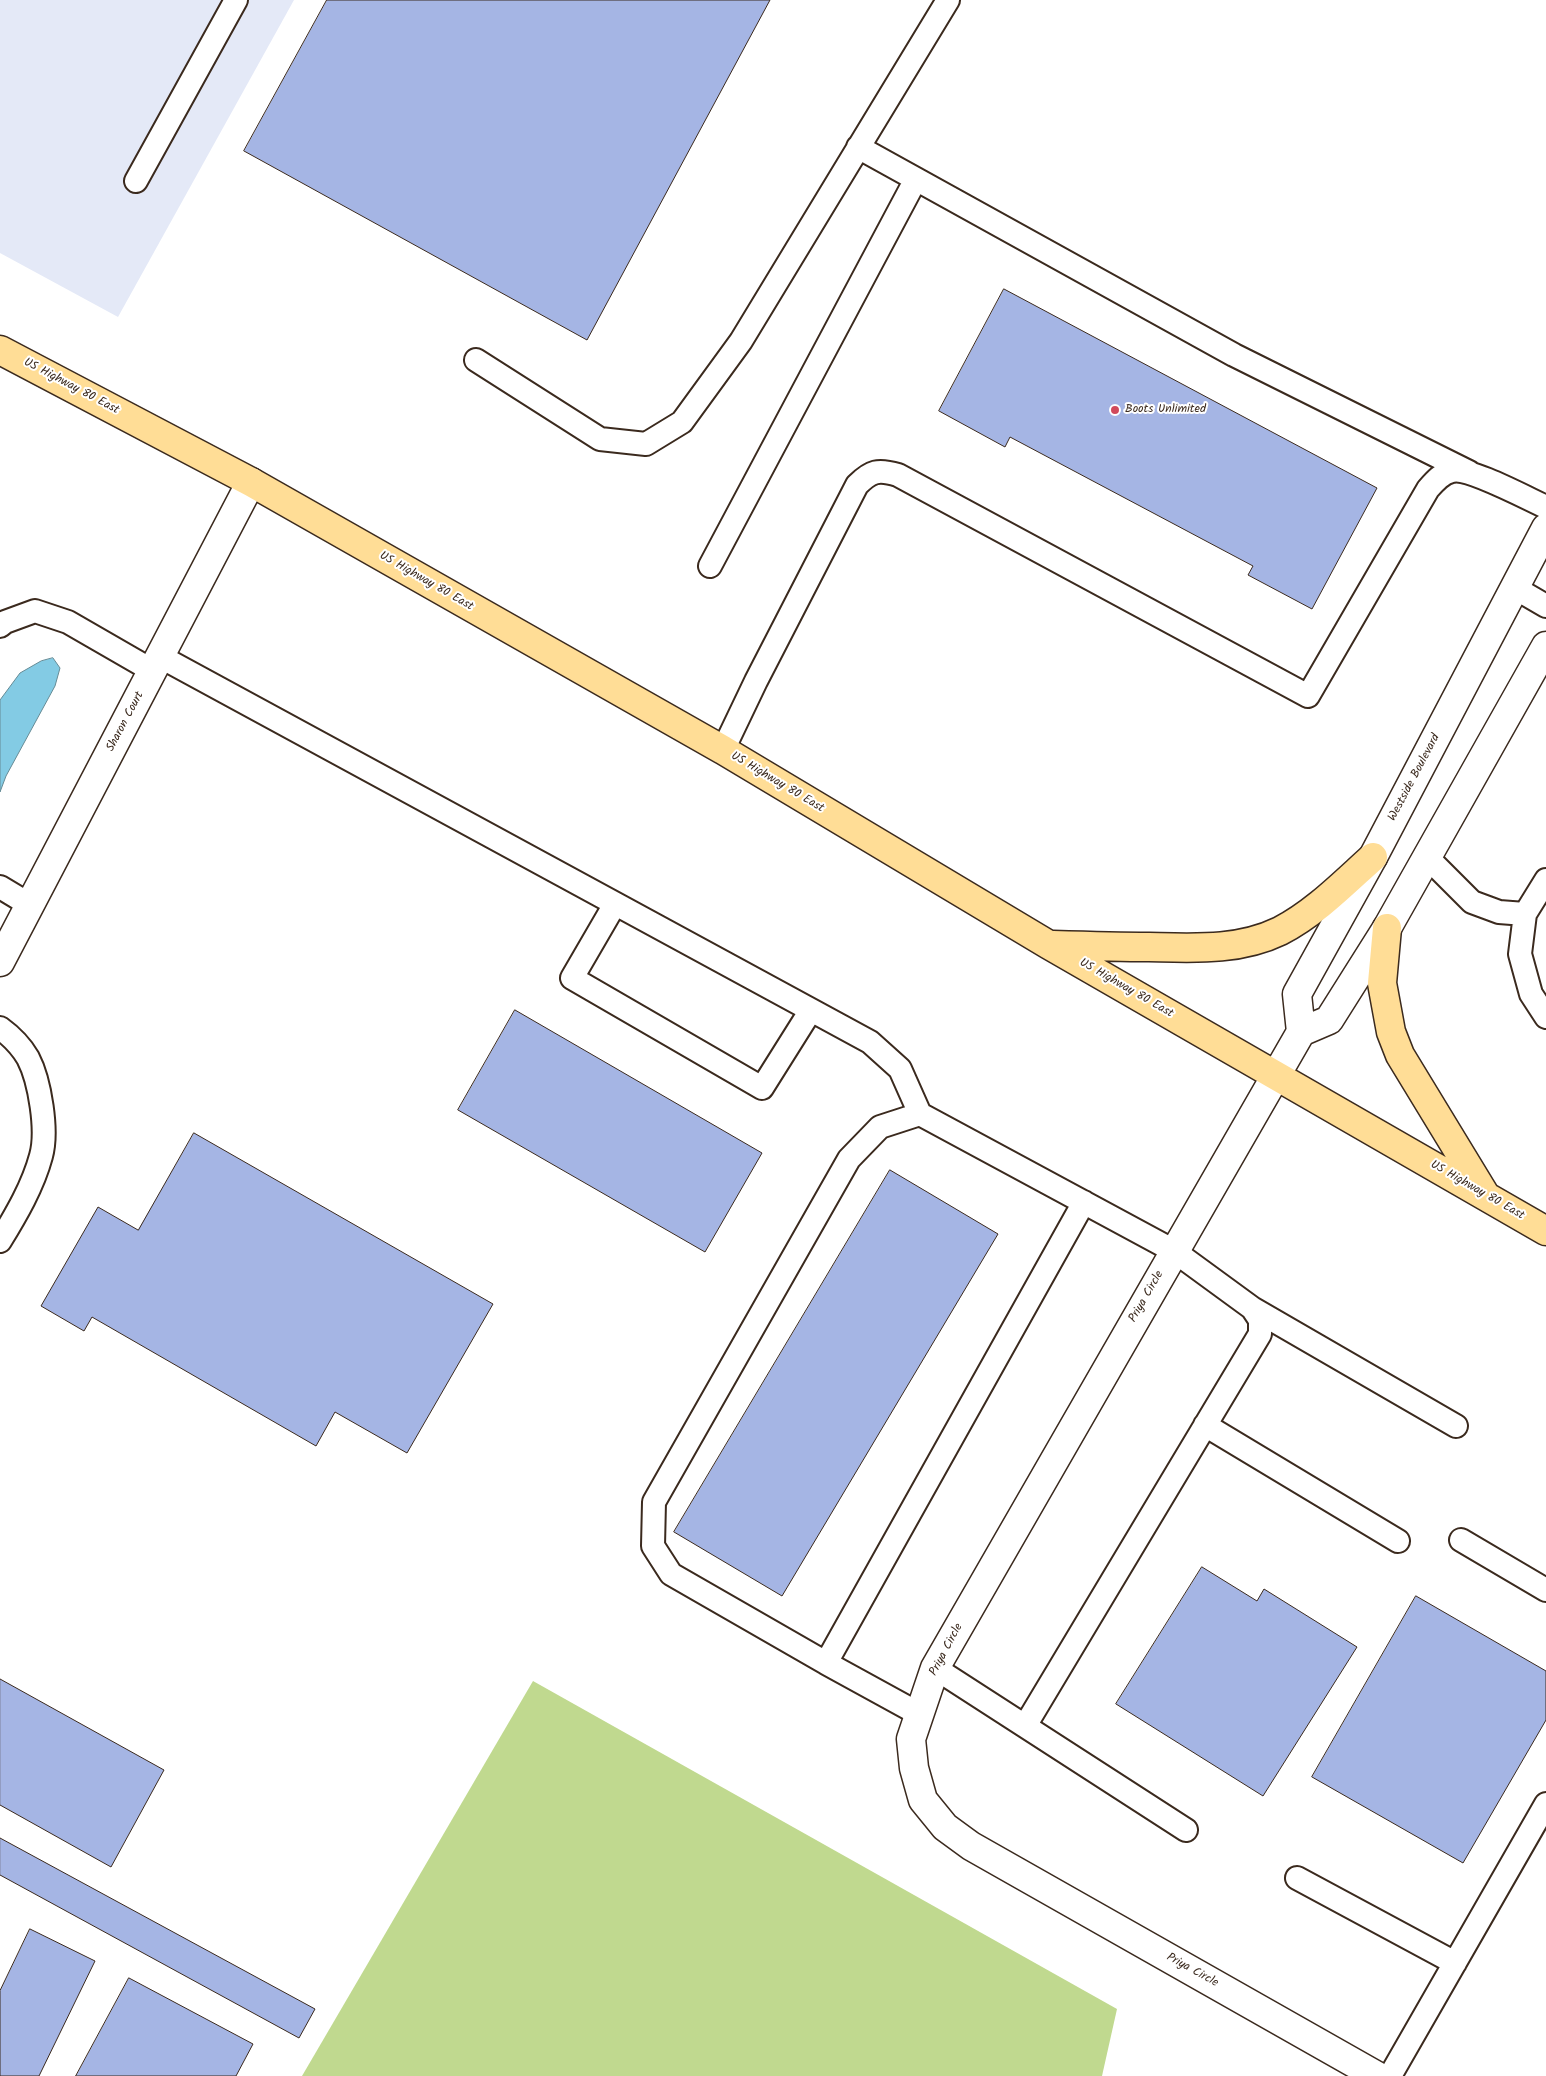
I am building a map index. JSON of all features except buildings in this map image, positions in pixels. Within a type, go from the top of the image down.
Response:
[{"type":"main road","name":"US Highway 80 East","points":[[0,350],[251,482],[723,750],[1049,945],[1546,1231]]},
{"type":"main road","points":[[1049,945],[1196,948],[1232,946],[1254,942],[1280,931],[1305,916],[1373,858]]},
{"type":"main road","points":[[1387,928],[1382,983],[1392,1032],[1400,1055],[1486,1196]]},
{"type":"street","name":"Sharon Court","points":[[0,962],[251,482]]},
{"type":"street","name":"Westside Boulevard","points":[[1301,1032],[1297,994],[1373,858],[1546,528]]},
{"type":"street","points":[[1276,1074],[1301,1032],[1329,1020],[1387,928],[1546,646]]},
{"type":"street","name":"Priya Circle","points":[[1276,1074],[935,1668],[911,1739],[914,1768],[924,1800],[945,1827],[971,1846],[1377,2076]]},
{"type":"lane","points":[[136,181],[236,0]]},
{"type":"lane","points":[[476,360],[600,439],[646,444],[682,422],[741,341],[948,0]]},
{"type":"lane","points":[[858,147],[1234,356],[1470,472],[1546,507]]},
{"type":"lane","points":[[710,566],[916,179]]},
{"type":"lane","points":[[723,750],[756,681],[857,486],[868,474],[884,471],[898,474],[1308,696],[1428,489],[1440,476],[1454,470],[1470,472]]},
{"type":"lane","points":[[1514,588],[1546,606]]},
{"type":"lane","points":[[0,626],[5,622],[35,611],[68,622],[157,664],[615,904],[870,1042],[900,1069],[920,1114],[1174,1251],[1252,1308],[1456,1426]]},
{"type":"lane","points":[[1427,857],[1472,902],[1499,912],[1525,914]]},
{"type":"lane","points":[[1546,880],[1525,914],[1520,954],[1531,994],[1546,1017]]},
{"type":"lane","points":[[0,887],[30,905]]},
{"type":"lane","points":[[615,904],[572,978],[762,1088],[811,1010]]},
{"type":"lane","points":[[0,1028],[12,1037],[28,1059],[38,1086],[43,1128],[42,1155],[22,1204],[0,1241]]},
{"type":"lane","points":[[920,1114],[880,1127],[848,1159],[654,1502],[653,1546],[671,1574],[826,1663],[920,1714]]},
{"type":"lane","points":[[826,1663],[1084,1202]]},
{"type":"lane","points":[[1025,1726],[1260,1334],[1260,1320],[1252,1308]]},
{"type":"lane","points":[[1205,1425],[1398,1541]]},
{"type":"lane","points":[[1461,1540],[1546,1590]]},
{"type":"lane","points":[[935,1668],[1186,1830]]},
{"type":"lane","points":[[1390,2076],[1546,1804]]},
{"type":"lane","points":[[1297,1878],[1455,1964]]},
{"type":"shaded area","points":[[0,0],[294,0],[118,317],[0,253]]},
{"type":"green space","points":[[533,1681],[1117,2009],[1102,2076],[302,2076]]},
{"type":"water","points":[[53,658],[60,668],[55,686],[6,776],[0,792],[0,700],[20,673],[41,661]]},
{"type":"place","name":"Boots Unlimited","points":[[1115,410]]}]
